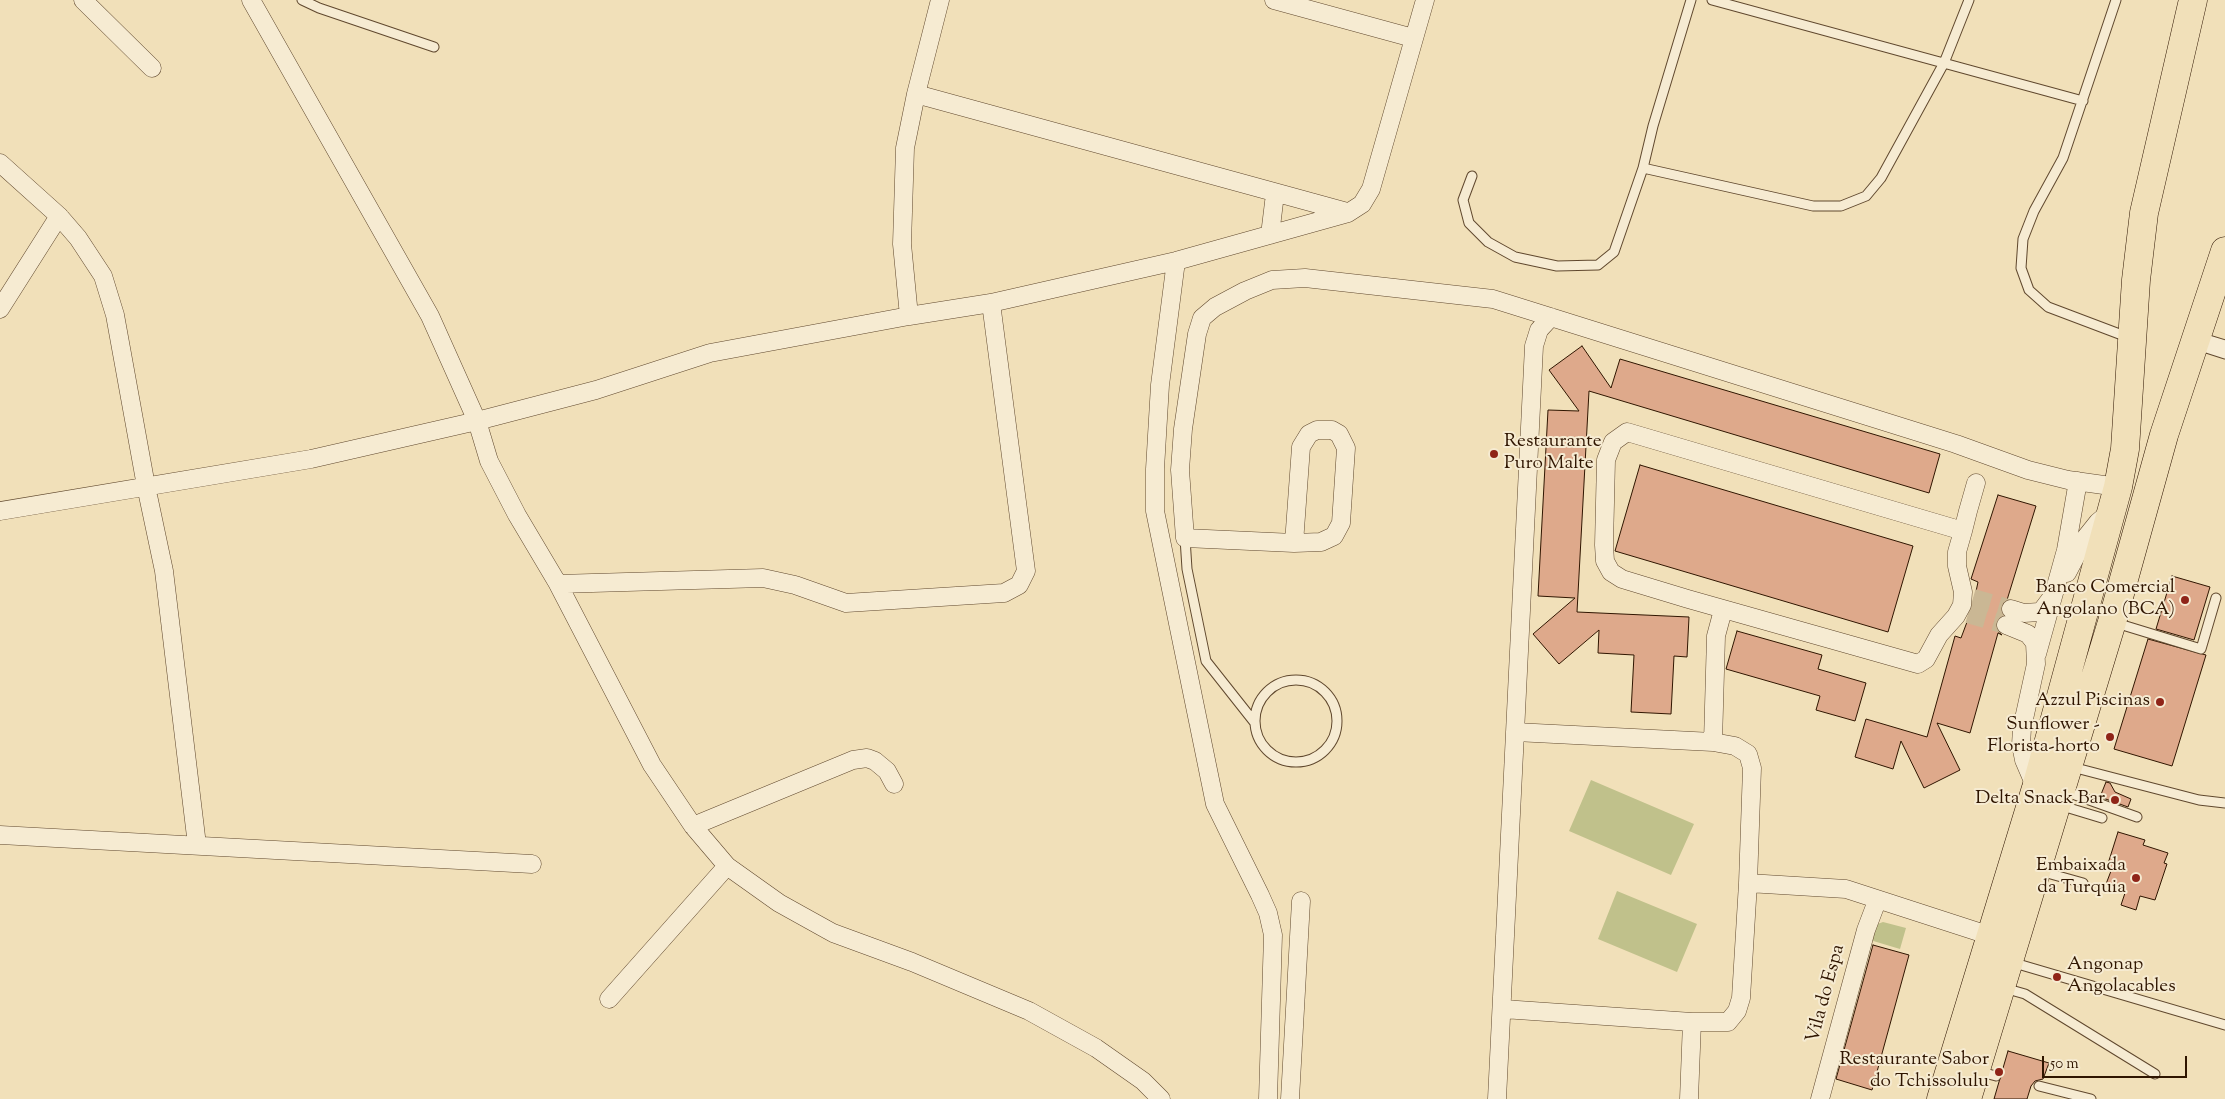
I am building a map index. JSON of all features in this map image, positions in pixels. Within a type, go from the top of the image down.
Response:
[{"type":"highway","points":[[1967,1099],[1986,1073],[2001,987],[2036,870],[2115,500],[2125,450],[2136,280],[2144,213],[2193,0]]},
{"type":"highway","points":[[2185,30],[2192,13],[2203,0]]},
{"type":"highway","points":[[1941,1099],[1991,936],[2054,787],[2112,622],[2164,435],[2223,265]]},
{"type":"street","points":[[83,0],[152,68]]},
{"type":"street","points":[[251,0],[430,316],[477,421],[489,461],[517,515],[558,584],[652,765],[693,826],[727,866],[779,903],[833,933],[912,962],[1028,1011],[1096,1048],[1143,1081],[1161,1099]]},
{"type":"street","points":[[909,316],[902,244],[905,148],[916,94],[940,0]]},
{"type":"street","points":[[1274,0],[1413,38]]},
{"type":"street","points":[[0,512],[311,459],[477,421],[596,390],[710,354],[909,316],[991,303],[1176,261],[1348,213],[1362,204],[1371,189],[1425,0]]},
{"type":"street","points":[[916,94],[1348,213]]},
{"type":"street","points":[[0,163],[59,216],[78,238],[103,276],[115,315],[146,486],[164,571],[197,845]]},
{"type":"street","points":[[1270,235],[1275,194]]},
{"type":"street","points":[[0,309],[59,216]]},
{"type":"street","points":[[1176,261],[1160,385],[1155,469],[1155,511],[1215,804],[1268,913],[1273,935],[1268,1099]]},
{"type":"street","points":[[1294,543],[1301,446],[1310,434],[1316,430],[1332,430],[1339,434],[1346,448],[1341,523],[1338,530],[1328,540],[1294,543],[1185,538],[1180,470],[1183,429],[1197,334],[1202,318],[1215,307],[1245,291],[1272,280],[1305,278],[1493,299],[1956,444],[2028,470],[2078,481],[2115,500],[2086,537],[2054,594],[2043,609],[2039,612],[2008,617],[2028,634],[2035,644],[2037,654]]},
{"type":"street","points":[[558,584],[763,578],[794,585],[846,603],[1004,593],[1019,585],[1026,571],[991,303]]},
{"type":"street","points":[[1497,1099],[1503,1009],[1534,346],[1539,330],[1551,317]]},
{"type":"street","points":[[1963,531],[1627,432],[1613,442],[1606,460],[1604,544],[1605,560],[1611,572],[1622,579],[1723,610],[1918,664],[1926,659],[1939,634],[1966,605],[1957,566],[1957,552],[1963,531],[1976,483]]},
{"type":"street","points":[[2054,787],[2024,760],[2021,745],[2022,728],[2037,654],[2071,528],[2078,481]]},
{"type":"street","points":[[1713,742],[1716,636],[1723,610]]},
{"type":"street","points":[[1503,1009],[1692,1022],[1728,1022],[1737,1012],[1741,998],[1748,883],[1752,768],[1748,754],[1735,746],[1713,742],[1515,732]]},
{"type":"street","points":[[693,826],[853,760],[867,758],[875,761],[886,771],[894,784]]},
{"type":"street","points":[[0,835],[532,864]]},
{"type":"street","points":[[609,999],[727,866]]},
{"type":"street","points":[[1748,883],[1846,889],[1877,901],[1991,936]]},
{"type":"street","points":[[1290,1099],[1301,901]]},
{"type":"street","name":"Vila do Espa","points":[[1820,1099],[1866,930],[1877,901]]},
{"type":"street","points":[[1689,1099],[1692,1022]]},
{"type":"lane","points":[[302,0],[319,8],[434,47]]},
{"type":"lane","points":[[1472,176],[1464,200],[1465,208],[1469,223],[1488,242],[1515,257],[1557,266],[1598,265],[1614,252],[1643,168],[1656,117],[1691,0]]},
{"type":"lane","points":[[1712,0],[2083,101]]},
{"type":"lane","points":[[1643,168],[1813,206],[1841,206],[1866,196],[1880,178],[1944,64],[1970,0]]},
{"type":"lane","points":[[2116,0],[2063,158],[2034,211],[2023,239],[2021,268],[2029,290],[2048,307],[2132,339]]},
{"type":"lane","points":[[2196,340],[2225,346]]},
{"type":"lane","points":[[2196,340],[2225,354]]},
{"type":"lane","points":[[1185,538],[1187,569],[1206,662],[1255,723],[1258,736],[1264,747],[1274,756],[1285,761],[1311,760],[1322,753],[1331,743],[1336,732],[1338,719],[1335,705],[1327,692],[1315,684],[1302,680],[1287,681],[1274,686],[1264,696],[1257,708],[1255,723]]},
{"type":"lane","points":[[2112,622],[2201,649],[2216,598]]},
{"type":"lane","points":[[2054,787],[2192,798],[2225,803]]},
{"type":"lane","points":[[2054,787],[2137,817]]},
{"type":"lane","points":[[2054,787],[2102,818]]},
{"type":"lane","points":[[2036,870],[2083,883]]},
{"type":"lane","points":[[2009,961],[2225,1025]]},
{"type":"lane","points":[[2001,987],[2026,994],[2156,1074]]},
{"type":"lane","points":[[2039,1086],[2091,1099]]},
{"type":"green space","points":[[1591,780],[1694,824],[1671,875],[1569,831]]},
{"type":"green space","points":[[1617,891],[1697,924],[1677,972],[1598,939]]},
{"type":"green space","points":[[1883,922],[1906,928],[1900,949],[1870,940],[1875,925]]},
{"type":"building","points":[[1582,346],[1611,388],[1620,359],[1940,454],[1929,493],[1589,391],[1577,612],[1689,617],[1687,657],[1674,656],[1671,714],[1631,712],[1634,655],[1598,653],[1599,630],[1559,664],[1533,634],[1575,598],[1538,596],[1548,410],[1579,411],[1549,370]]},
{"type":"building","points":[[1640,465],[1913,546],[1888,632],[1615,551]]},
{"type":"building","points":[[1998,495],[2036,506],[2007,600],[2001,605],[2003,615],[1996,621],[1997,631],[2002,635],[1998,633],[1970,733],[1937,723],[1960,770],[1924,788],[1901,741],[1893,769],[1855,757],[1866,719],[1927,737],[1955,636],[1961,638],[1973,606],[1978,582],[1971,579]]},
{"type":"building","name":"Banco Comercial Angolano (BCA)","points":[[2172,576],[2210,587],[2194,640],[2156,629]]},
{"type":"building","points":[[1737,631],[1822,655],[1818,669],[1866,683],[1855,721],[1816,710],[1820,696],[1726,669]]},
{"type":"building","name":"Azzul Piscinas","points":[[2148,639],[2206,655],[2172,766],[2114,749]]},
{"type":"building","name":"Delta Snack Bar","points":[[2106,782],[2110,783],[2115,792],[2131,799],[2128,807],[2100,797]]},
{"type":"building","name":"Embaixada da Turquia","points":[[2118,832],[2145,840],[2143,845],[2168,853],[2164,863],[2167,864],[2155,900],[2140,896],[2136,910],[2121,905],[2126,890],[2106,884],[2111,871],[2106,870]]},
{"type":"building","points":[[1873,945],[1909,955],[1872,1090],[1836,1079]]},
{"type":"building","points":[[2008,1051],[2049,1063],[2043,1079],[2035,1081],[2031,1086],[2027,1099],[1994,1099]]},
{"type":"tunnel","points":[[1973,598],[2011,609]]},
{"type":"tunnel","points":[[1968,614],[2006,625]]},
{"type":"place","name":"Restaurante Puro Malte","points":[[1494,454]]},
{"type":"place","name":"Banco Comercial Angolano (BCA)","points":[[2185,600]]},
{"type":"place","name":"Azzul Piscinas","points":[[2160,702]]},
{"type":"place","name":"Sunflower - Florista-horto","points":[[2110,737]]},
{"type":"place","name":"Delta Snack Bar","points":[[2115,800]]},
{"type":"place","name":"Embaixada da Turquia","points":[[2136,878]]},
{"type":"place","name":"Angonap Angolacables","points":[[2057,977]]},
{"type":"place","name":"Restaurante Sabor do Tchissolulu","points":[[1999,1072]]}]
